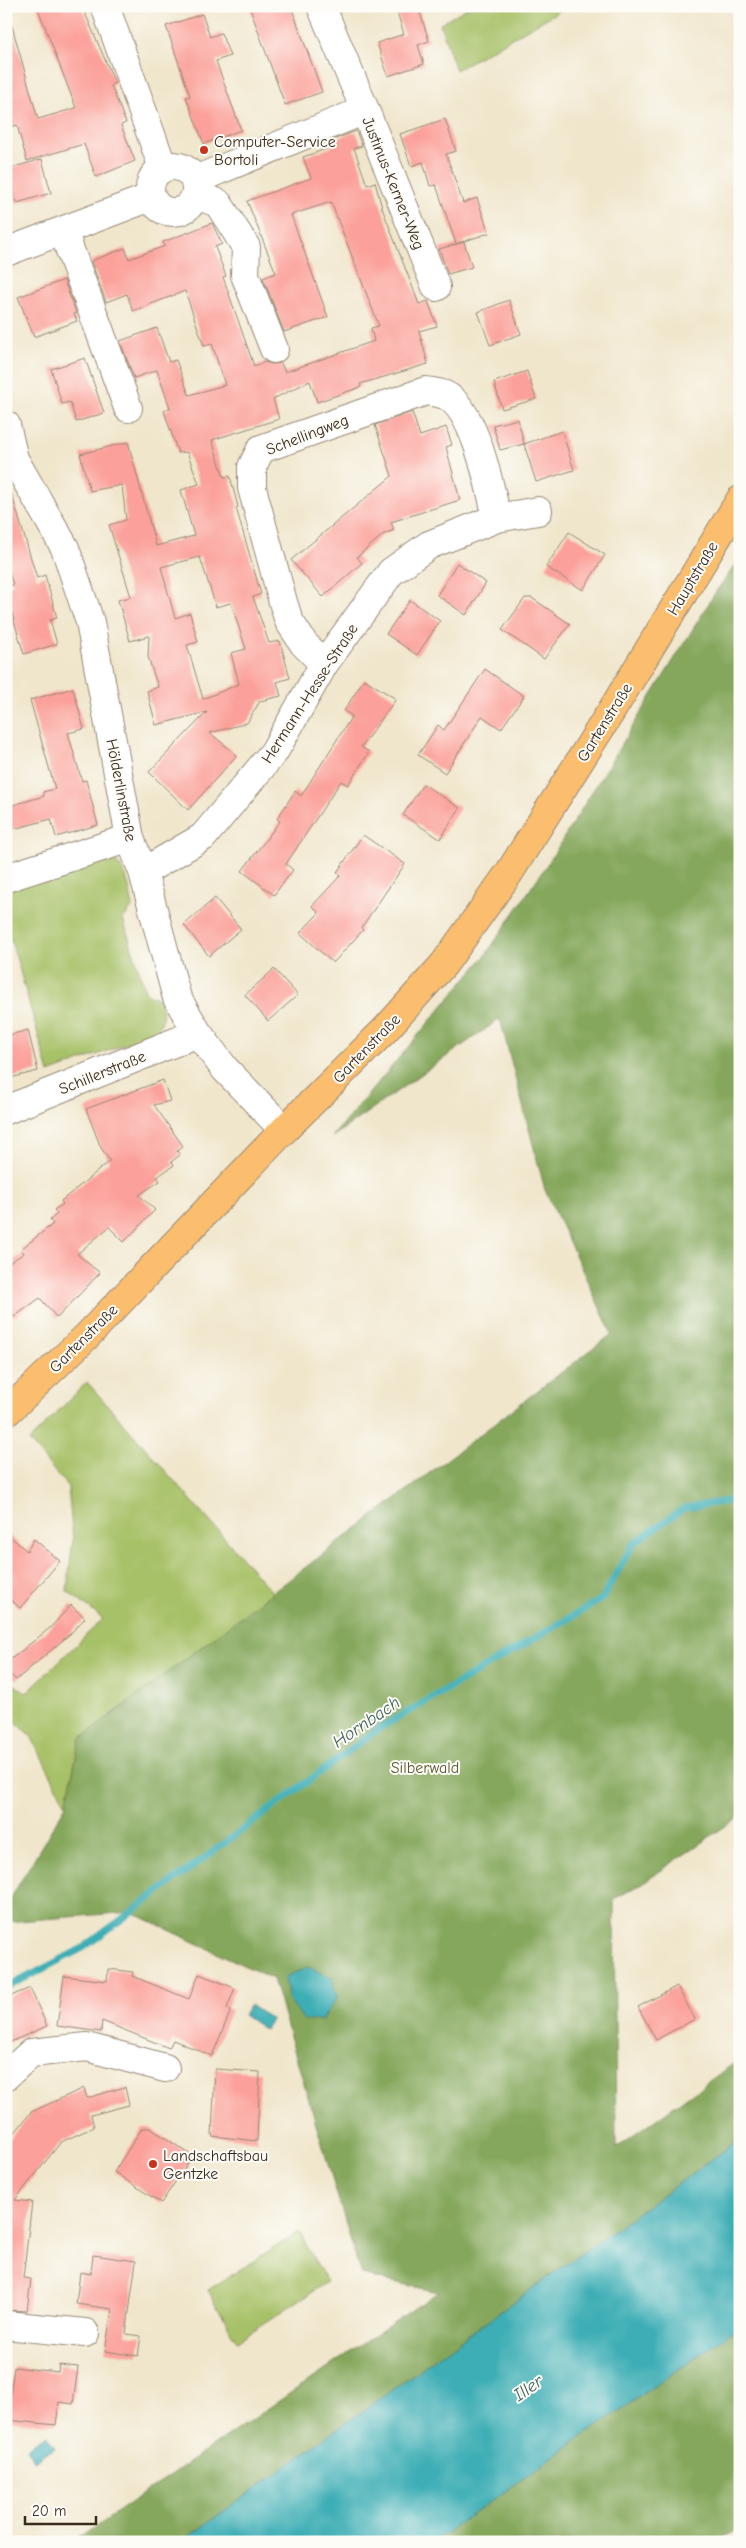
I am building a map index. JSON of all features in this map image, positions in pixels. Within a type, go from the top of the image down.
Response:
[{"type":"main road","name":"Hauptstraße","points":[[660,631],[740,500]]},
{"type":"main road","name":"Gartenstraße","points":[[6,1413],[87,1336],[284,1130],[386,1030],[444,964],[509,873],[660,631]]},
{"type":"street","points":[[105,6],[163,168]]},
{"type":"street","points":[[321,6],[365,110]]},
{"type":"street","name":"Justinus-Kerner-Weg","points":[[195,187],[365,110],[436,287]]},
{"type":"street","points":[[195,187],[188,208],[174,213],[160,209],[150,197],[150,183],[158,171],[163,168],[178,166],[190,173],[195,187],[218,204],[246,247],[245,275],[274,349]]},
{"type":"street","points":[[6,252],[150,197]]},
{"type":"street","points":[[62,231],[128,408]]},
{"type":"street","name":"Schellingweg","points":[[324,664],[304,644],[289,621],[286,611],[252,488],[252,467],[261,449],[426,391],[446,395],[467,418],[485,468],[497,518]]},
{"type":"street","name":"Hölderlinstraße","points":[[6,425],[10,461],[64,548],[90,622],[130,838],[143,872],[177,998],[198,1033],[225,1069],[284,1130]]},
{"type":"street","name":"Hermann-Hesse-Straße","points":[[143,872],[203,837],[274,752],[324,664],[391,572],[429,545],[497,518],[538,511]]},
{"type":"street","points":[[6,878],[130,838]]},
{"type":"street","name":"Schillerstraße","points":[[6,1110],[198,1033]]},
{"type":"street","points":[[6,2076],[30,2052],[87,2047],[165,2068]]},
{"type":"street","points":[[6,2325],[85,2333]]},
{"type":"green space","points":[[470,6],[568,6],[456,70],[440,24]]},
{"type":"green space","name":"Silberwald","points":[[740,559],[740,1816],[640,1885],[614,1899],[616,2148],[740,2059],[740,2139],[181,2542],[73,2542],[438,2292],[361,2275],[273,1979],[131,1912],[6,1922],[6,1906],[66,1805],[80,1739],[612,1334],[545,1190],[500,1019],[332,1137],[485,956],[550,860],[717,590]]},
{"type":"green space","points":[[107,858],[119,865],[126,877],[133,906],[123,919],[146,993],[160,999],[163,1014],[161,1023],[152,1034],[49,1073],[6,922],[6,886]]},
{"type":"green space","points":[[87,1382],[273,1593],[80,1739],[66,1805],[30,1734],[6,1715],[6,1679],[26,1693],[103,1619],[67,1591],[73,1539],[68,1487],[29,1441]]},
{"type":"green space","points":[[299,2232],[327,2282],[237,2341],[208,2290]]},
{"type":"green space","points":[[740,2326],[740,2528],[717,2542],[433,2542]]},
{"type":"water","points":[[308,1967],[332,1978],[337,1998],[322,2020],[305,2021],[289,2001],[285,1977]]},
{"type":"water","points":[[250,2005],[272,2020],[265,2030],[243,2015]]},
{"type":"water","name":"Iller","points":[[740,2139],[740,2326],[433,2542],[181,2542]]},
{"type":"water","points":[[47,2435],[55,2448],[34,2461],[26,2448]]},
{"type":"building","points":[[37,6],[82,6],[115,83],[111,85],[126,123],[121,125],[135,161],[96,177],[84,144],[27,161],[17,125],[6,128],[6,26],[12,26],[38,119],[76,108]]},
{"type":"building","points":[[249,6],[291,6],[322,92],[285,105]]},
{"type":"building","points":[[395,6],[418,6],[429,41],[418,45],[424,64],[388,76],[377,43],[404,34]]},
{"type":"building","points":[[202,14],[210,37],[221,33],[230,56],[216,61],[241,130],[204,144],[186,97],[190,96],[166,26]]},
{"type":"building","points":[[445,119],[456,151],[446,154],[463,203],[477,198],[489,233],[456,244],[436,185],[430,186],[423,162],[411,166],[400,134]]},
{"type":"building","points":[[356,131],[362,146],[354,148],[367,185],[375,182],[382,208],[419,304],[428,301],[437,326],[419,331],[428,364],[360,384],[361,387],[317,402],[310,381],[273,399],[279,419],[212,440],[224,477],[230,476],[238,507],[236,508],[261,594],[253,597],[269,643],[280,641],[290,678],[277,682],[281,696],[260,701],[247,723],[210,733],[237,755],[188,810],[149,772],[207,712],[156,725],[147,691],[158,687],[148,657],[149,636],[130,641],[118,600],[131,597],[109,525],[126,520],[122,485],[90,491],[80,454],[128,442],[156,546],[194,536],[181,490],[199,484],[187,452],[178,453],[164,411],[170,408],[157,370],[134,378],[120,341],[157,328],[169,362],[176,360],[189,395],[225,385],[212,344],[204,346],[185,291],[133,311],[127,294],[106,302],[91,261],[125,248],[129,259],[165,246],[163,242],[212,223],[222,244],[215,247],[226,276],[223,277],[254,366],[265,362],[272,364],[281,363],[285,372],[374,341],[371,328],[379,326],[331,202],[291,215],[328,317],[284,332],[263,278],[276,273],[247,201],[311,178],[303,157],[332,147],[330,141]],"holes":[[[200,557],[216,607],[231,603],[246,649],[231,653],[239,684],[203,699],[187,645],[198,642],[190,613],[175,618],[161,567]]]},
{"type":"building","points":[[42,159],[51,193],[17,203],[7,169]]},
{"type":"building","points":[[464,242],[472,267],[448,274],[439,249]]},
{"type":"building","points":[[64,280],[77,321],[34,337],[18,297]]},
{"type":"building","points":[[509,300],[521,334],[490,345],[478,312]]},
{"type":"building","points":[[85,358],[104,413],[76,422],[70,402],[62,404],[51,369]]},
{"type":"building","points":[[527,371],[536,399],[502,409],[494,382]]},
{"type":"building","points":[[412,412],[420,436],[446,427],[452,445],[446,447],[460,500],[391,522],[394,530],[384,534],[357,557],[362,563],[323,597],[291,560],[392,476],[375,425]]},
{"type":"building","points":[[518,419],[524,444],[500,450],[493,425]]},
{"type":"building","points":[[562,431],[574,470],[536,482],[524,444]]},
{"type":"building","points":[[6,492],[11,492],[37,578],[45,575],[57,618],[50,620],[57,644],[24,654],[6,594],[6,587],[13,585],[6,563]]},
{"type":"building","points":[[569,532],[605,555],[583,590],[546,567]]},
{"type":"building","points":[[457,563],[486,583],[466,615],[437,595]]},
{"type":"building","points":[[525,598],[532,598],[570,624],[544,659],[502,630]]},
{"type":"building","points":[[410,600],[440,621],[417,655],[386,634]]},
{"type":"building","points":[[485,669],[524,696],[501,729],[482,716],[445,773],[418,755],[438,725],[444,730]]},
{"type":"building","points":[[364,679],[396,699],[361,747],[369,752],[348,785],[341,781],[286,864],[293,870],[274,895],[242,871],[280,821],[277,819],[295,791],[301,796],[352,716],[344,711]]},
{"type":"building","points":[[73,688],[84,729],[68,733],[82,781],[86,780],[98,825],[56,837],[51,819],[6,831],[6,807],[44,796],[43,792],[55,789],[30,700]]},
{"type":"building","points":[[423,784],[460,808],[440,839],[403,815]]},
{"type":"building","points":[[363,835],[405,864],[361,928],[363,930],[333,963],[300,933],[319,913],[312,906],[341,875],[337,872]]},
{"type":"building","points":[[215,898],[241,929],[209,956],[184,925]]},
{"type":"building","points":[[274,969],[298,995],[268,1021],[245,995]]},
{"type":"building","points":[[28,1030],[38,1071],[6,1079],[6,1036]]},
{"type":"building","points":[[163,1080],[170,1101],[154,1105],[183,1146],[177,1151],[180,1155],[171,1162],[174,1165],[157,1177],[160,1181],[139,1195],[155,1210],[124,1242],[109,1227],[77,1254],[100,1273],[57,1318],[40,1298],[14,1317],[6,1306],[6,1265],[24,1253],[21,1249],[53,1224],[50,1220],[57,1214],[54,1210],[63,1204],[61,1201],[110,1161],[101,1148],[86,1109]]},
{"type":"building","points":[[6,1533],[27,1551],[34,1539],[60,1561],[20,1608],[6,1596]]},
{"type":"building","points":[[71,1605],[85,1618],[70,1634],[16,1680],[6,1670],[6,1663],[50,1628]]},
{"type":"building","points":[[108,1969],[133,1972],[132,1976],[189,1999],[199,1974],[235,1988],[227,2008],[231,2010],[212,2056],[173,2040],[169,2048],[102,2021],[101,2032],[57,2026],[64,1976],[107,1981]]},
{"type":"building","points":[[677,1986],[695,2019],[656,2040],[638,2007]]},
{"type":"building","points":[[30,1988],[47,2026],[6,2044],[6,1998]]},
{"type":"building","points":[[215,2069],[260,2072],[257,2141],[212,2136]]},
{"type":"building","points":[[125,2087],[129,2105],[91,2115],[94,2127],[61,2142],[15,2200],[32,2202],[23,2278],[31,2279],[27,2311],[6,2310],[6,2144],[31,2112],[84,2088],[87,2098]]},
{"type":"building","name":"Landschaftsbau Gentzke","points":[[142,2128],[150,2128],[193,2156],[161,2203],[114,2172]]},
{"type":"building","points":[[93,2255],[136,2261],[126,2334],[141,2336],[138,2356],[105,2351],[112,2309],[76,2304],[80,2272],[91,2274]]},
{"type":"building","points":[[59,2365],[78,2367],[73,2404],[59,2402],[56,2425],[7,2420],[14,2367],[58,2372]]},
{"type":"waterway","name":"Hornbach","points":[[6,1988],[83,1948],[377,1730],[602,1599],[633,1544],[684,1508],[740,1499]]},
{"type":"place","name":"Computer-Service Bortoli","points":[[204,150]]},
{"type":"place","name":"Landschaftsbau Gentzke","points":[[153,2164]]}]
